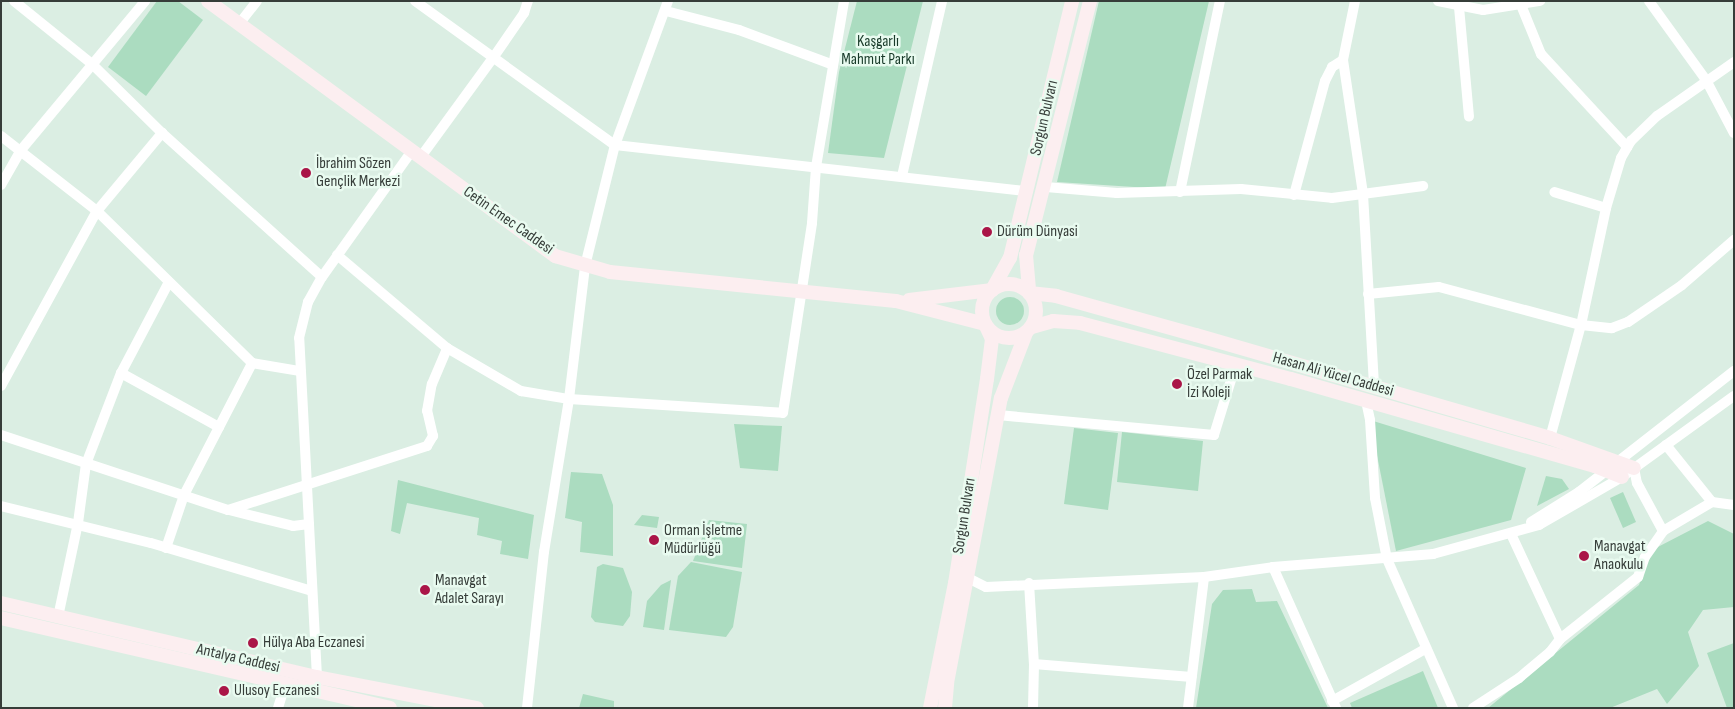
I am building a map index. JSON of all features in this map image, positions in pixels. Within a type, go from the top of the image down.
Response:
[{"type":"main road","name":"Cetin Emec Caddesi","points":[[208,1],[415,155],[555,256],[586,266],[642,275],[802,290],[896,302]]},
{"type":"main road","name":"Sorgun Bulvarı","points":[[992,290],[1010,258],[1072,1]]},
{"type":"main road","name":"Sorgun Bulvarı","points":[[1029,293],[1026,255],[1046,187],[1090,1]]},
{"type":"main road","points":[[1007,284],[1029,293],[1036,309],[1029,330],[1008,338],[999,337],[985,324],[896,302],[992,290],[1007,284]]},
{"type":"main road","points":[[985,324],[982,306],[992,290]]},
{"type":"main road","name":"Hasan Ali Yücel Caddesi","points":[[1029,293],[1065,298],[1550,438],[1611,466],[1622,477]]},
{"type":"main road","name":"Hasan Ali Yücel Caddesi","points":[[1029,330],[1053,321],[1080,324],[1236,364],[1366,401],[1611,466],[1634,468]]},
{"type":"main road","name":"Sorgun Bulvarı","points":[[930,708],[955,583],[988,378],[992,339],[985,324]]},
{"type":"main road","name":"Sorgun Bulvarı","points":[[945,708],[947,683],[998,415],[1019,344],[1029,330]]},
{"type":"main road","name":"Antalya Caddesi","points":[[1,603],[317,677],[477,708]]},
{"type":"main road","name":"Antalya Caddesi","points":[[1,618],[390,708]]},
{"type":"street","points":[[14,1],[92,64],[162,133],[322,276]]},
{"type":"street","points":[[1,185],[20,150],[145,1]]},
{"type":"street","points":[[240,24],[257,1]]},
{"type":"street","points":[[415,1],[615,145],[1027,191]]},
{"type":"street","points":[[317,677],[299,338],[308,302],[322,276],[337,255],[493,58],[524,13],[528,1]]},
{"type":"street","points":[[337,255],[447,348],[521,391],[569,399],[783,413],[802,290],[816,167],[831,64],[844,1]]},
{"type":"street","points":[[902,176],[942,1]]},
{"type":"street","points":[[1180,192],[1220,1]]},
{"type":"street","points":[[1355,1],[1343,60],[1362,194],[1374,388]]},
{"type":"street","points":[[1438,1],[1459,6],[1495,10],[1540,1]]},
{"type":"street","points":[[1649,1],[1706,80],[1734,133]]},
{"type":"street","points":[[527,708],[544,552],[569,399],[586,266],[615,145],[667,6],[831,64]]},
{"type":"street","points":[[1459,6],[1469,118]]},
{"type":"street","points":[[1521,6],[1541,54],[1627,148]]},
{"type":"street","points":[[1294,194],[1325,81],[1332,67],[1343,60]]},
{"type":"street","points":[[1550,438],[1581,325],[1606,208],[1627,148],[1657,116],[1734,62]]},
{"type":"street","points":[[1,386],[97,211],[162,133]]},
{"type":"street","points":[[1,136],[97,211],[168,284],[252,362],[300,371]]},
{"type":"street","points":[[1046,187],[1117,193],[1241,189],[1332,198],[1422,186]]},
{"type":"street","points":[[1554,192],[1606,208]]},
{"type":"street","points":[[1368,294],[1439,287],[1581,325],[1612,328],[1628,322],[1682,285],[1734,240]]},
{"type":"street","points":[[58,617],[78,523],[86,464],[121,373],[168,284]]},
{"type":"street","points":[[228,510],[308,486],[427,446],[433,436],[428,410],[432,384],[447,348]]},
{"type":"street","points":[[166,548],[184,495],[252,362]]},
{"type":"street","points":[[998,415],[1214,435],[1236,364]]},
{"type":"street","points":[[1511,534],[1611,466],[1734,371]]},
{"type":"street","points":[[121,373],[219,427]]},
{"type":"street","points":[[968,578],[986,587],[1029,583],[1204,577],[1273,567],[1433,554],[1539,525],[1622,477],[1734,396]]},
{"type":"street","points":[[1366,401],[1370,420],[1375,498],[1387,559],[1425,649],[1453,708]]},
{"type":"street","points":[[1,435],[228,510],[293,526],[309,524]]},
{"type":"street","points":[[1666,445],[1712,502]]},
{"type":"street","points":[[1634,468],[1637,483],[1663,531]]},
{"type":"street","points":[[1622,477],[1637,483]]},
{"type":"street","points":[[1473,708],[1519,678],[1550,652],[1560,639],[1638,577],[1645,557],[1663,531],[1712,502],[1734,505]]},
{"type":"street","points":[[1,506],[78,523],[312,591]]},
{"type":"street","points":[[1511,534],[1560,639]]},
{"type":"street","points":[[1273,567],[1334,704],[1425,649]]},
{"type":"street","points":[[1188,708],[1204,577]]},
{"type":"street","points":[[1029,583],[1034,664],[1033,708]]},
{"type":"street","points":[[1034,664],[1191,678]]},
{"type":"street","points":[[278,708],[285,685]]},
{"type":"green space","points":[[157,1],[178,1],[203,20],[146,96],[108,67]]},
{"type":"green space","name":"Kaşgarlı Mahmut Parkı","points":[[857,1],[923,1],[884,158],[828,153],[839,72]]},
{"type":"green space","points":[[1099,1],[1209,1],[1165,189],[1057,182]]},
{"type":"green space","points":[[1010,297],[1020,301],[1024,311],[1020,321],[1010,325],[1000,321],[996,311],[1000,301]]},
{"type":"green space","points":[[1370,420],[1526,468],[1511,520],[1396,551]]},
{"type":"green space","points":[[734,424],[782,426],[778,471],[740,468]]},
{"type":"green space","points":[[1074,428],[1118,433],[1108,510],[1064,504]]},
{"type":"green space","points":[[1122,432],[1203,441],[1198,491],[1117,482]]},
{"type":"green space","points":[[571,472],[602,474],[613,505],[613,556],[580,552],[582,522],[565,518]]},
{"type":"green space","points":[[1546,476],[1562,479],[1569,489],[1537,506]]},
{"type":"green space","points":[[398,480],[534,515],[528,559],[500,554],[502,541],[477,535],[479,518],[407,503],[400,534],[391,531]]},
{"type":"green space","points":[[1623,492],[1636,522],[1623,528],[1610,498]]},
{"type":"green space","points":[[642,515],[659,517],[657,528],[634,525]]},
{"type":"green space","points":[[709,520],[747,524],[742,568],[693,561]]},
{"type":"green space","points":[[1708,521],[1734,534],[1734,607],[1703,610],[1688,632],[1699,666],[1667,704],[1657,689],[1610,708],[1488,708],[1639,585],[1652,550]]},
{"type":"green space","points":[[691,562],[742,572],[733,627],[726,637],[669,630],[678,576]]},
{"type":"green space","points":[[603,564],[623,568],[632,592],[630,616],[623,626],[595,622],[591,617],[597,567]]},
{"type":"green space","points":[[671,580],[664,630],[643,627],[647,601],[661,585]]},
{"type":"green space","points":[[1252,589],[1256,602],[1277,601],[1328,708],[1196,708],[1212,604],[1223,590]]},
{"type":"green space","points":[[1734,643],[1734,707],[1727,708],[1707,653]]},
{"type":"green space","points":[[1423,671],[1438,708],[1352,708],[1350,703]]},
{"type":"green space","points":[[583,694],[614,701],[614,708],[579,708]]},
{"type":"place","name":"İbrahim Sözen Gençlik Merkezi","points":[[306,173]]},
{"type":"place","name":"Dürüm Dünyasi","points":[[987,232]]},
{"type":"place","name":"Özel Parmak İzi Koleji","points":[[1177,384]]},
{"type":"place","name":"Orman İşletme Müdürlüğü","points":[[654,540]]},
{"type":"place","name":"Manavgat Anaokulu","points":[[1584,556]]},
{"type":"place","name":"Manavgat Adalet Sarayı","points":[[425,590]]},
{"type":"place","name":"Hülya Aba Eczanesi","points":[[253,643]]},
{"type":"place","name":"Ulusoy Eczanesi","points":[[224,691]]}]
